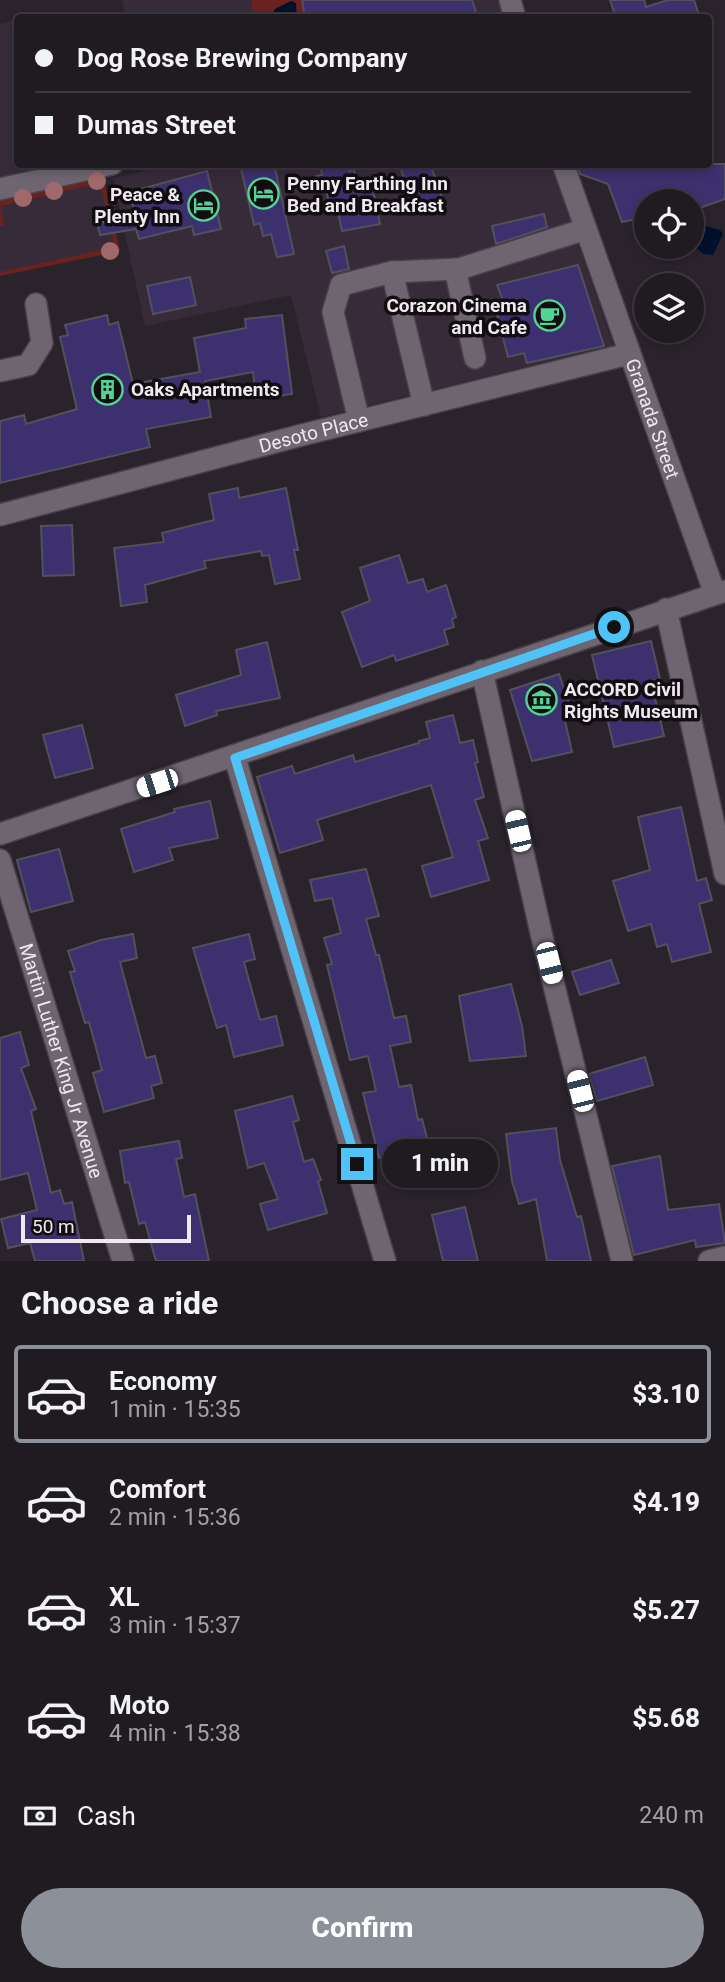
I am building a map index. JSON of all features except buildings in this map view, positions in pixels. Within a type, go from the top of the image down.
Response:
[{"type":"street","points":[[0,188],[93,168]]},
{"type":"street","name":"Granada Street","points":[[565,168],[628,354],[720,593]]},
{"type":"street","points":[[359,421],[333,303],[341,285],[392,272],[455,270],[586,229]]},
{"type":"street","points":[[455,270],[475,358]]},
{"type":"street","points":[[392,272],[424,405]]},
{"type":"street","points":[[0,371],[28,365],[42,344],[36,304]]},
{"type":"street","name":"Desoto Place","points":[[0,515],[628,354]]},
{"type":"street","points":[[0,834],[235,758],[482,671],[720,593]]},
{"type":"street","points":[[666,609],[725,874]]},
{"type":"street","points":[[482,671],[542,937],[622,1261]]},
{"type":"street","points":[[235,758],[385,1261]]},
{"type":"street","name":"Martin Luther King Jr Avenue","points":[[0,860],[123,1261]]},
{"type":"street","points":[[709,1261],[725,1257]]},
{"type":"shaded area","points":[[122,0],[510,0],[514,14],[125,14]]},
{"type":"shaded area","points":[[251,0],[309,0],[306,14],[253,14]]},
{"type":"shaded area","points":[[14,21],[14,168],[101,168],[120,251],[0,276],[0,24]]},
{"type":"shaded area","points":[[157,168],[552,168],[613,345],[321,417],[291,295],[145,326],[113,178]]},
{"type":"shaded area","points":[[103,177],[120,251],[0,276],[0,272],[115,247],[100,183],[1,206],[4,226],[0,226],[0,201]]},
{"type":"water","points":[[291,1],[296,3],[297,14],[272,14],[275,9]]},
{"type":"water","points":[[704,226],[720,230],[723,234],[713,255],[704,254]]},
{"type":"place","name":"Penny Farthing Inn Bed and Breakfast","points":[[264,194]]},
{"type":"place","name":"Peace & Plenty Inn","points":[[203,205]]},
{"type":"place","name":"Corazon Cinema and Cafe","points":[[550,316]]},
{"type":"place","name":"Oaks Apartments","points":[[108,389]]},
{"type":"place","name":"ACCORD Civil Rights Museum","points":[[541,700]]},
{"type":"route","points":[[357,1164],[235,758],[614,627]]}]
